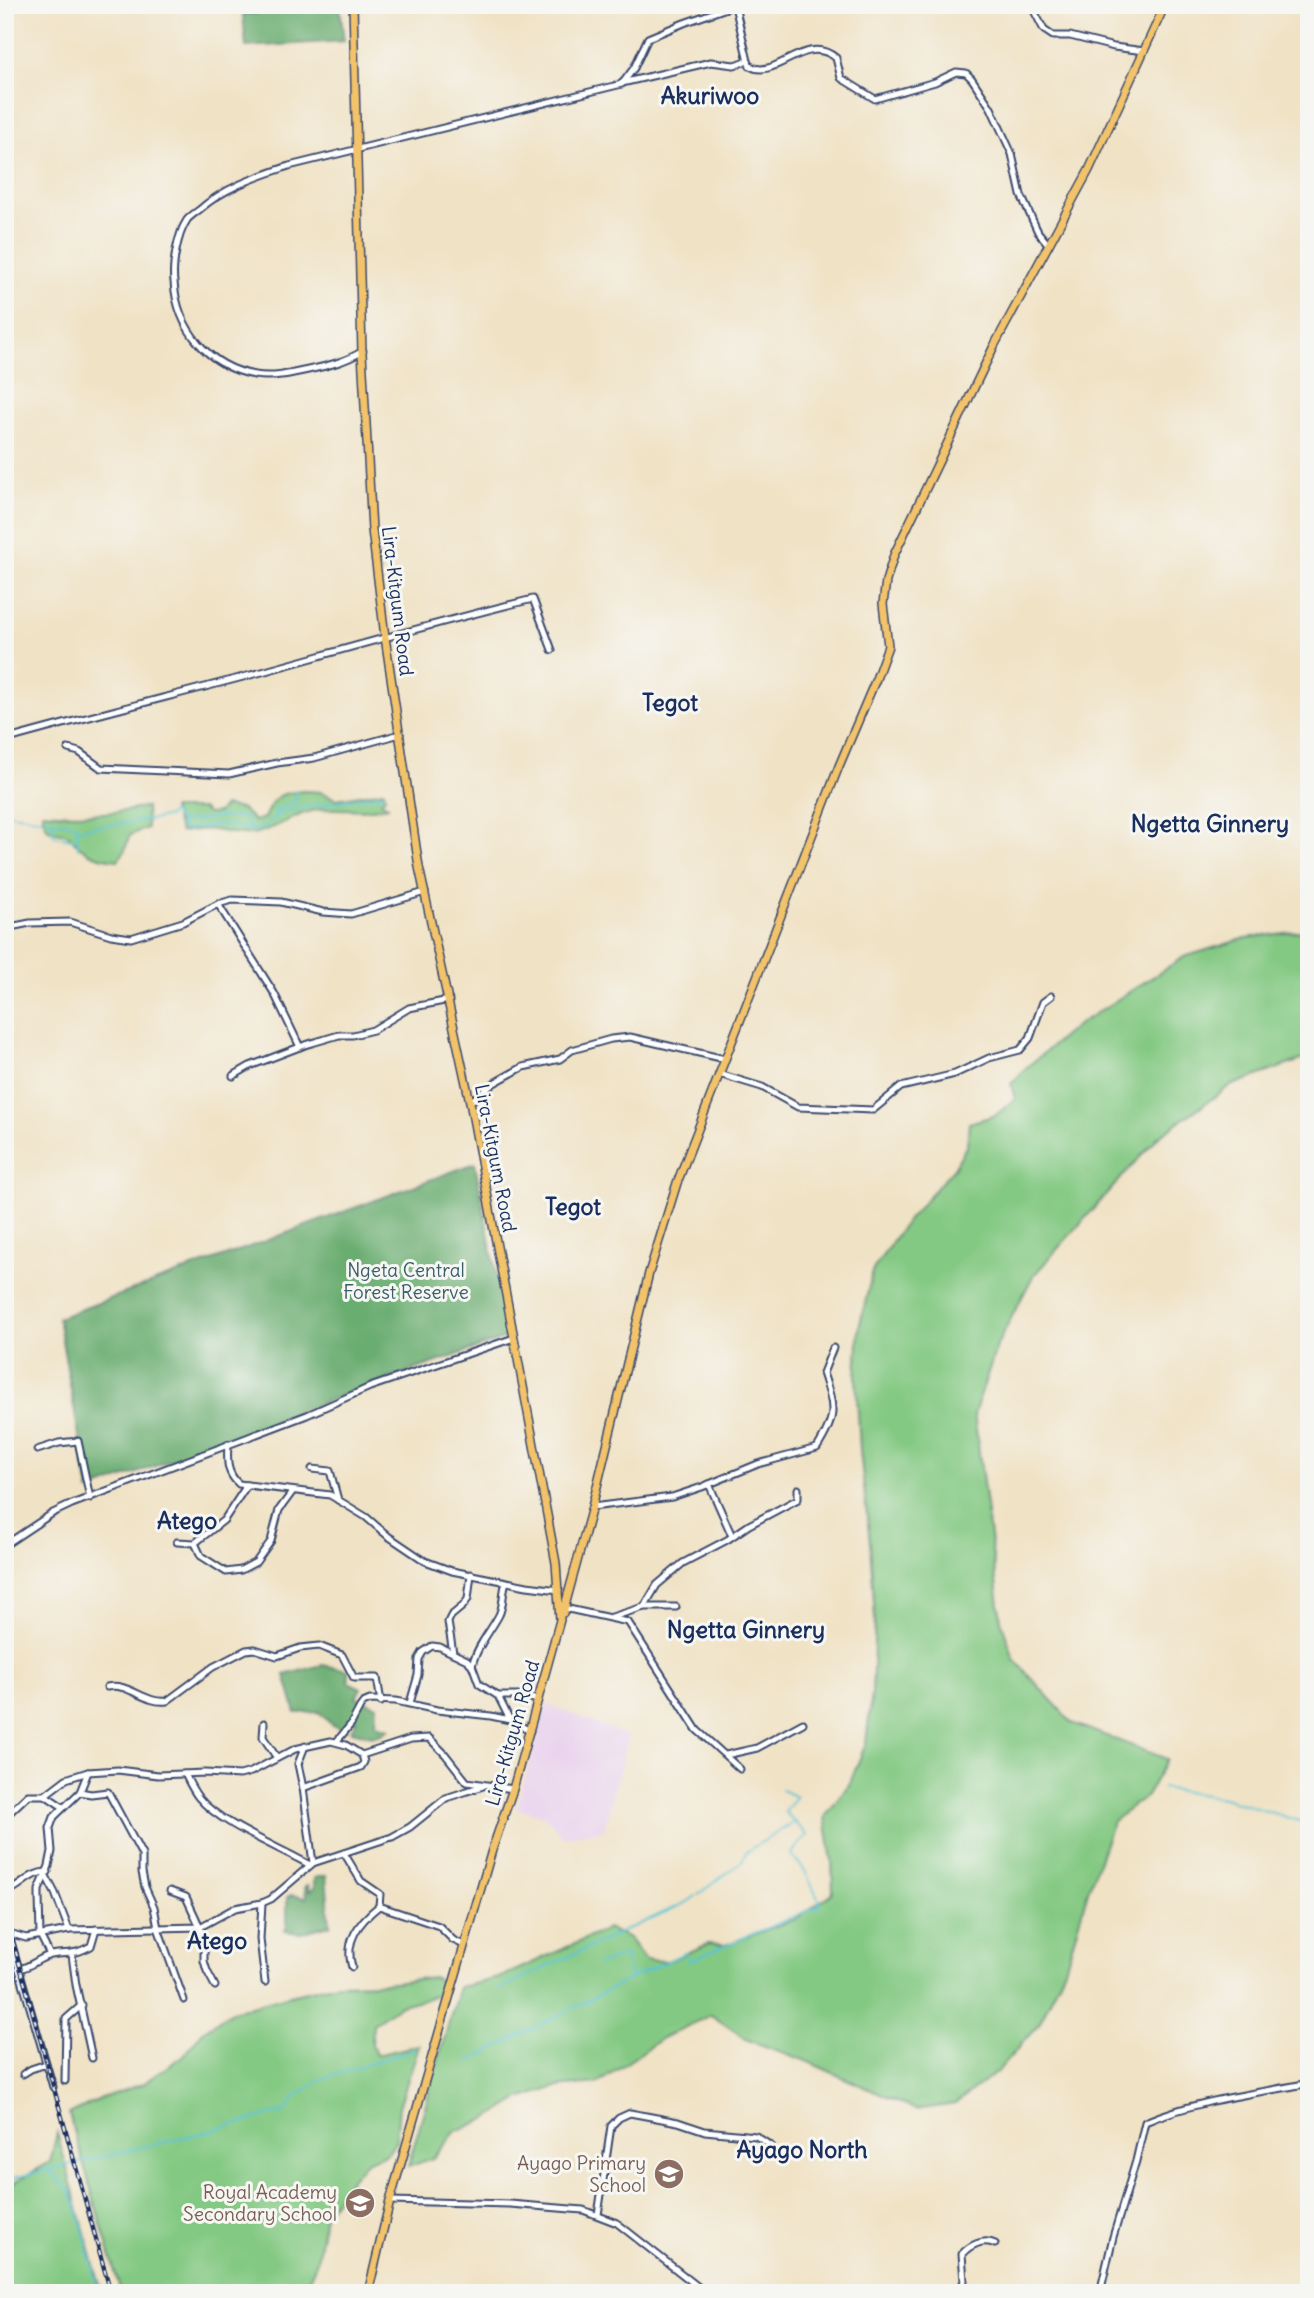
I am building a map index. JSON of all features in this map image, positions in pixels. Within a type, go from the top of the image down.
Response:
[{"type":"main road","name":"Lira-Kitgum Road","points":[[353,5],[363,351],[372,530],[385,637],[415,843],[470,1102],[559,1590],[560,1620],[530,1731],[464,1945],[390,2201],[368,2293]]},
{"type":"main road","points":[[560,1620],[592,1507],[649,1273],[685,1160],[888,646],[883,604],[894,555],[994,346],[1089,170],[1165,5]]},
{"type":"street","points":[[622,83],[634,68],[648,38],[735,5],[748,61],[755,69],[820,50],[836,58],[838,72],[843,80],[874,99],[935,82],[956,72],[965,73],[991,108],[1012,154],[1017,182],[1026,207],[1038,232],[1048,244]]},
{"type":"street","points":[[1031,5],[1044,30],[1053,36],[1070,36],[1144,51]]},
{"type":"street","points":[[363,351],[328,366],[287,375],[257,375],[237,369],[206,353],[191,337],[175,298],[173,272],[178,244],[187,220],[207,203],[240,183],[289,166],[711,62],[734,65],[748,61]]},
{"type":"street","points":[[5,740],[533,599],[552,650]]},
{"type":"street","points":[[68,750],[78,752],[101,768],[229,774],[314,758],[400,734]]},
{"type":"street","points":[[5,928],[15,924],[63,922],[111,935],[135,937],[189,920],[218,904],[237,900],[281,902],[323,912],[351,914],[425,892]]},
{"type":"street","points":[[218,904],[274,993],[300,1047]]},
{"type":"street","points":[[719,1074],[762,1087],[798,1107],[873,1110],[901,1087],[955,1074],[989,1058],[1020,1050],[1030,1038],[1043,1002],[1051,996]]},
{"type":"street","points":[[233,1076],[250,1066],[300,1047],[340,1035],[367,1033],[409,1007],[449,1000]]},
{"type":"street","points":[[470,1102],[494,1083],[523,1067],[560,1059],[572,1050],[611,1039],[630,1037],[725,1059]]},
{"type":"street","points":[[5,1545],[53,1513],[307,1415],[390,1379],[514,1338]]},
{"type":"street","points":[[592,1507],[672,1497],[758,1464],[817,1448],[822,1434],[830,1427],[832,1398],[823,1373],[833,1348]]},
{"type":"street","points":[[37,1450],[59,1443],[78,1441],[90,1498]]},
{"type":"street","points":[[228,1444],[228,1466],[239,1484],[330,1494],[425,1561],[452,1571],[559,1590]]},
{"type":"street","points":[[312,1469],[330,1471],[338,1500]]},
{"type":"street","points":[[709,1484],[732,1536]]},
{"type":"street","points":[[177,1542],[195,1543],[224,1520],[247,1485]]},
{"type":"street","points":[[644,1607],[664,1577],[749,1525],[798,1500],[798,1489]]},
{"type":"street","points":[[195,1543],[201,1556],[226,1572],[251,1566],[271,1541],[279,1510],[293,1491]]},
{"type":"street","points":[[453,1653],[448,1622],[450,1616],[468,1600],[471,1574]]},
{"type":"street","points":[[472,1665],[478,1649],[501,1611],[502,1592],[506,1582]]},
{"type":"street","points":[[609,1618],[644,1607],[676,1607]]},
{"type":"street","points":[[564,1608],[624,1620],[631,1626],[697,1730],[740,1769]]},
{"type":"street","points":[[107,1687],[124,1687],[162,1702],[212,1667],[246,1650],[254,1649],[277,1656],[300,1648],[319,1646],[342,1655],[354,1678],[377,1678],[381,1702]]},
{"type":"street","points":[[410,1703],[418,1675],[419,1659],[423,1652],[432,1646],[467,1660],[472,1665],[479,1684],[498,1696],[510,1720]]},
{"type":"street","points":[[498,1696],[524,1696],[537,1700]]},
{"type":"street","points":[[337,1741],[363,1703],[370,1700],[396,1700],[437,1710],[491,1716],[510,1720],[530,1731]]},
{"type":"street","points":[[264,1723],[263,1737],[277,1758]]},
{"type":"street","points":[[726,1755],[757,1748],[803,1723]]},
{"type":"street","points":[[45,1795],[66,1779],[88,1772],[118,1770],[158,1775],[240,1775],[305,1746],[337,1741],[362,1755],[411,1739],[429,1738],[465,1780],[483,1786],[513,1789]]},
{"type":"street","points":[[305,1746],[298,1767],[303,1788],[311,1864]]},
{"type":"street","points":[[303,1788],[361,1768],[364,1762],[362,1755]]},
{"type":"street","points":[[50,1955],[40,1935],[39,1890],[47,1874],[52,1851],[50,1828],[54,1817],[80,1792],[88,1772]]},
{"type":"street","points":[[185,1774],[198,1796],[212,1810],[311,1864]]},
{"type":"street","points":[[9,1933],[22,1938],[69,1930],[200,1927],[235,1908],[262,1903],[277,1894],[311,1864],[392,1837],[410,1827],[446,1798],[483,1786]]},
{"type":"street","points":[[80,1792],[108,1792],[139,1846],[145,1887],[184,2000]]},
{"type":"street","points":[[5,1817],[28,1795],[45,1795],[63,1807]]},
{"type":"street","points":[[344,1853],[361,1881],[380,1894],[379,1906],[364,1918],[351,1942],[348,1951],[352,1967]]},
{"type":"street","points":[[5,1893],[15,1889],[36,1872],[47,1874]]},
{"type":"street","points":[[47,1874],[69,1930]]},
{"type":"street","points":[[170,1891],[186,1897],[200,1927],[204,1940],[204,1961],[215,1986]]},
{"type":"street","points":[[262,1903],[260,1939],[265,1982]]},
{"type":"street","points":[[379,1906],[439,1926],[453,1940],[464,1945]]},
{"type":"street","points":[[5,1920],[53,2087]]},
{"type":"street","points":[[19,1969],[50,1955],[72,1955],[91,1946],[96,1929]]},
{"type":"street","points":[[72,1955],[92,2058]]},
{"type":"street","points":[[65,2081],[66,2019],[82,2005]]},
{"type":"street","points":[[23,2074],[46,2064]]},
{"type":"street","points":[[1100,2293],[1145,2122],[1206,2103],[1309,2082]]},
{"type":"street","points":[[598,2215],[611,2126],[624,2115],[630,2113],[678,2122],[705,2132],[756,2136],[771,2146]]},
{"type":"street","points":[[390,2201],[538,2205],[565,2207],[607,2217],[706,2293]]},
{"type":"street","points":[[958,2293],[964,2281],[962,2255],[966,2249],[985,2241],[995,2244]]},
{"type":"shaded area","points":[[547,1704],[628,1736],[604,1830],[563,1837],[546,1817],[516,1808]]},
{"type":"green space","points":[[340,7],[344,41],[246,47],[243,14]]},
{"type":"green space","points":[[304,791],[321,792],[336,799],[384,791],[385,797],[381,802],[388,806],[317,810],[260,832],[246,834],[205,829],[180,832],[172,809],[202,809],[208,814],[218,813],[224,806],[242,809],[254,821],[264,818],[278,797]]},
{"type":"green space","points":[[146,807],[147,828],[130,835],[118,860],[90,854],[69,835],[50,830],[45,824],[42,812],[94,814]]},
{"type":"green space","points":[[1309,930],[1309,1057],[1230,1086],[1159,1136],[1033,1276],[998,1343],[974,1414],[1001,1620],[1014,1659],[1072,1723],[1167,1759],[1146,1796],[1113,1821],[1088,1891],[1065,1969],[1039,2024],[998,2071],[955,2104],[916,2110],[804,2060],[748,2040],[711,2015],[662,2038],[598,2083],[556,2087],[520,2099],[486,2119],[456,2131],[433,2158],[408,2167],[459,1987],[499,1978],[607,1929],[628,1937],[645,1960],[668,1961],[708,1944],[725,1945],[795,1919],[833,1893],[832,1861],[825,1817],[850,1783],[866,1743],[872,1693],[875,1618],[856,1376],[859,1328],[873,1270],[905,1223],[954,1168],[967,1145],[969,1123],[996,1115],[1015,1099],[1011,1084],[1076,1026],[1184,957],[1246,938]]},
{"type":"green space","name":"Ngeta Central Forest Reserve","points":[[475,1163],[508,1337],[340,1396],[89,1491],[58,1318]]},
{"type":"green space","points":[[322,1665],[348,1670],[349,1682],[361,1688],[356,1697],[377,1706],[376,1725],[389,1729],[371,1736],[351,1731],[356,1720],[352,1719],[346,1730],[332,1725],[319,1712],[296,1713],[285,1675]]},
{"type":"green space","points":[[326,1876],[330,1925],[300,1933],[285,1931],[287,1897],[291,1895],[306,1898],[305,1886],[308,1885],[309,1891],[314,1889],[314,1878]]},
{"type":"green space","points":[[433,1977],[444,1983],[435,1996],[398,2006],[373,2024],[372,2045],[376,2055],[419,2045],[399,2107],[396,2141],[388,2153],[366,2162],[343,2188],[325,2215],[317,2261],[299,2293],[121,2293],[69,2114],[102,2098],[142,2084],[183,2056],[203,2031],[233,2011],[336,1984],[385,1983]]},
{"type":"green space","points":[[57,2133],[102,2293],[5,2293],[5,2188],[50,2162]]},
{"type":"waterway","points":[[275,816],[275,811],[296,800],[296,791]]},
{"type":"waterway","points":[[179,822],[183,830],[213,825],[255,830],[264,827],[279,814],[294,809],[383,794]]},
{"type":"waterway","points":[[5,813],[75,824],[77,829],[155,819],[169,816],[172,812],[179,822],[244,817],[250,828]]},
{"type":"waterway","points":[[52,821],[54,836],[78,840]]},
{"type":"waterway","points":[[77,829],[78,848]]},
{"type":"waterway","points":[[1162,1788],[1223,1798],[1309,1824]]},
{"type":"waterway","points":[[598,1965],[625,1955],[631,1978],[685,1953],[689,1961],[821,1905],[805,1871],[791,1854],[807,1835],[785,1812],[796,1797],[782,1790]]},
{"type":"waterway","points":[[499,1989],[689,1901],[742,1862],[746,1852],[794,1822]]},
{"type":"waterway","points":[[468,2062],[630,1979]]},
{"type":"waterway","points":[[5,2180],[286,2111],[296,2096],[319,2080],[415,2049]]},
{"type":"waterway","points":[[46,2170],[55,2175],[69,2190],[76,2204],[100,2293]]},
{"type":"railway","points":[[5,1913],[111,2293]]},
{"type":"place","name":"Ayago Primary School","points":[[669,2174]]},
{"type":"place","name":"Royal Academy Secondary School","points":[[360,2203]]},
{"type":"district","name":"Akuriwoo","points":[[710,95]]},
{"type":"district","name":"Tegot","points":[[670,702]]},
{"type":"district","name":"Ngetta Ginnery","points":[[1210,823]]},
{"type":"district","name":"Tegot","points":[[573,1206]]},
{"type":"district","name":"Atego","points":[[187,1520]]},
{"type":"district","name":"Ngetta Ginnery","points":[[746,1629]]},
{"type":"district","name":"Atego","points":[[217,1940]]},
{"type":"district","name":"Ayago North","points":[[802,2149]]}]
